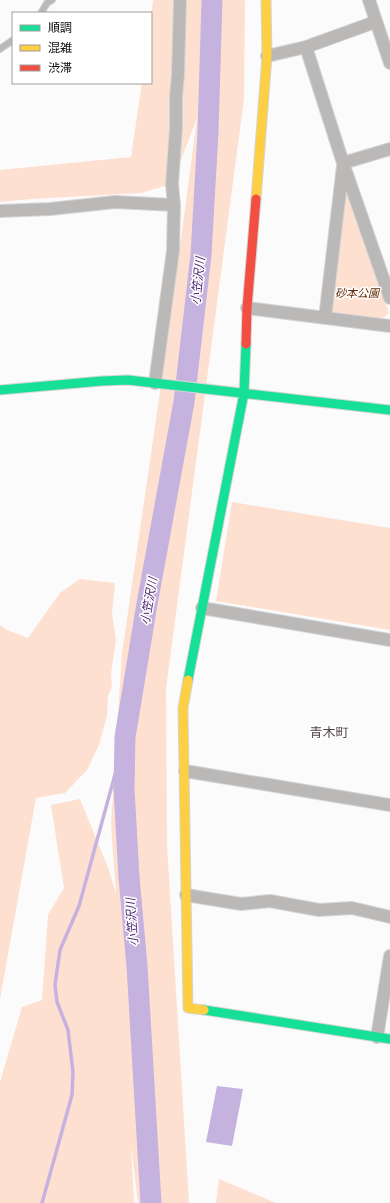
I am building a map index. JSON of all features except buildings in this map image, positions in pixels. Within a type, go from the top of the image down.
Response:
[{"type":"street","points":[[155,383],[172,251],[174,205],[173,164],[176,128],[180,0]]},
{"type":"street","points":[[266,0],[267,56],[240,393],[183,708],[188,1008],[390,1039]]},
{"type":"street","points":[[369,0],[375,22],[390,63]]},
{"type":"street","points":[[267,56],[306,47],[375,22]]},
{"type":"street","points":[[306,47],[343,163],[390,298]]},
{"type":"street","points":[[343,163],[390,149]]},
{"type":"street","points":[[325,318],[343,163]]},
{"type":"street","points":[[0,212],[50,209],[115,202],[174,205]]},
{"type":"street","points":[[247,308],[390,326]]},
{"type":"street","points":[[0,390],[128,380],[390,410]]},
{"type":"street","points":[[202,608],[390,640]]},
{"type":"street","points":[[185,771],[390,805]]},
{"type":"street","points":[[186,894],[241,904],[270,901],[318,910],[352,908],[390,917]]},
{"type":"street","points":[[377,1037],[390,956]]},
{"type":"lane","points":[[42,12],[47,3],[52,0]]},
{"type":"lane","points":[[0,49],[12,41]]},
{"type":"green space","points":[[153,0],[245,0],[244,99],[166,689],[167,844],[189,1203],[138,1203],[131,1145],[134,1203],[0,1203],[0,1082],[22,1007],[42,1000],[48,915],[64,888],[51,805],[80,799],[109,870],[116,894],[111,824],[122,653],[169,330],[197,118],[172,184],[141,193],[0,202],[0,170],[131,157],[142,84],[152,84],[152,12]]},
{"type":"green space","name":"砂本公園","points":[[343,193],[349,194],[389,313],[381,320],[331,313]]},
{"type":"green space","points":[[232,502],[390,528],[390,630],[216,601]]},
{"type":"green space","points":[[80,579],[115,583],[112,613],[116,640],[111,674],[112,687],[108,696],[107,716],[99,745],[87,770],[65,793],[36,798],[0,999],[0,625],[7,630],[28,638],[60,593]]},
{"type":"green space","points":[[219,1179],[276,1203],[216,1203]]},
{"type":"shaded area","points":[[217,1086],[243,1089],[232,1146],[206,1142]]},
{"type":"waterway","name":"小笠沢川","points":[[151,1203],[137,966],[129,877],[124,789],[125,737],[147,604],[184,402],[201,255],[208,132],[212,0]]},
{"type":"waterway","points":[[42,1203],[72,1095],[73,1072],[68,1030],[57,1002],[55,985],[60,950],[79,906],[125,738]]},
{"type":"traffic: fast","points":[[188,680],[244,393],[246,344]]},
{"type":"traffic: fast","points":[[0,390],[128,380],[390,410]]},
{"type":"traffic: fast","points":[[204,1010],[390,1039]]},
{"type":"traffic: slow","points":[[256,199],[267,56],[266,0]]},
{"type":"traffic: slow","points":[[188,680],[183,708],[188,1008],[204,1010]]},
{"type":"traffic: jam","points":[[246,344],[247,308],[256,199]]},
{"type":"district","name":"青木町","points":[[329,732]]}]
